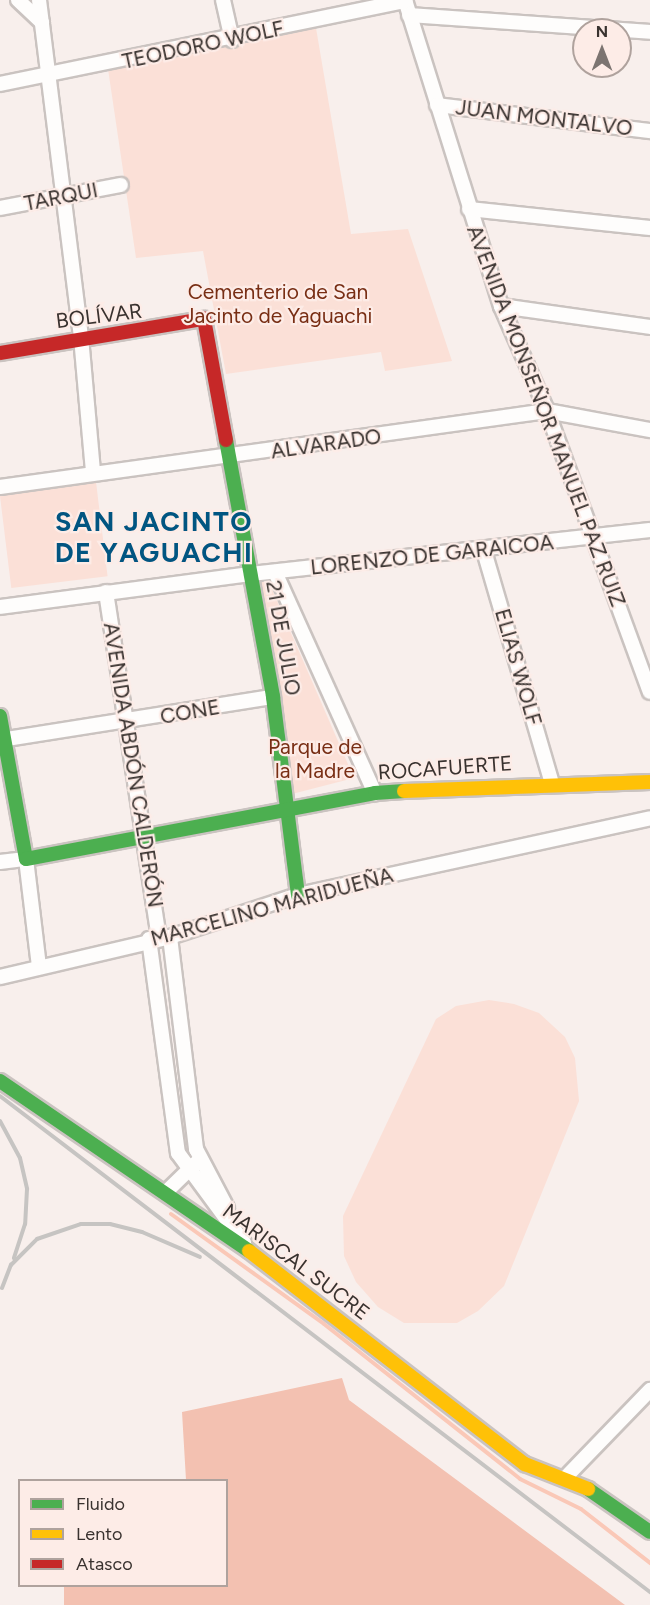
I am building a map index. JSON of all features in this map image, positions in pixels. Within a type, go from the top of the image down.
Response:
[{"type":"street","points":[[18,0],[42,22]]},
{"type":"street","points":[[39,0],[61,197],[81,337],[93,472]]},
{"type":"street","points":[[223,0],[232,40]]},
{"type":"street","name":"TEODORO WOLF","points":[[0,84],[232,40],[405,1]]},
{"type":"street","name":"AVENIDA MONSEÑOR MANUEL PAZ RUIZ","points":[[405,1],[501,306],[547,411],[591,537],[644,657],[650,692]]},
{"type":"street","points":[[409,15],[650,32]]},
{"type":"street","name":"JUAN MONTALVO","points":[[438,105],[650,131]]},
{"type":"street","name":"TARQUI","points":[[0,208],[121,185]]},
{"type":"street","points":[[469,209],[650,228]]},
{"type":"street","points":[[501,306],[650,327]]},
{"type":"street","name":"BOLÍVAR","points":[[0,352],[81,337],[144,332],[204,319]]},
{"type":"street","name":"21 DE JULIO","points":[[204,319],[273,697],[298,895]]},
{"type":"street","name":"ALVARADO","points":[[0,487],[93,472],[229,458],[547,411],[650,430]]},
{"type":"street","name":"LORENZO DE GARAICOA","points":[[0,607],[251,574],[484,551],[650,530]]},
{"type":"street","name":"ELIAS WOLF","points":[[484,551],[552,783]]},
{"type":"street","points":[[275,572],[375,793]]},
{"type":"street","name":"AVENIDA ABDÓN CALDERÓN","points":[[106,592],[124,724],[196,1149],[251,1252]]},
{"type":"street","name":"CONE","points":[[2,740],[124,724],[273,697]]},
{"type":"street","points":[[0,716],[2,740],[26,859],[39,966]]},
{"type":"street","name":"ROCAFUERTE","points":[[0,862],[143,838],[375,793],[552,783],[649,782]]},
{"type":"street","name":"MARCELINO MARIDUEÑA","points":[[0,977],[160,938],[298,895],[650,818]]},
{"type":"street","name":"AVENIDA ABDÓN CALDERÓN","points":[[160,938],[178,1153],[251,1252]]},
{"type":"street","name":"MARISCAL SUCRE","points":[[0,1081],[251,1252],[525,1464],[597,1492],[650,1532]]},
{"type":"street","points":[[165,1193],[201,1158]]},
{"type":"street","points":[[564,1479],[650,1390]]},
{"type":"green space","name":"Cementerio de San Jacinto de Yaguachi","points":[[316,28],[351,234],[408,229],[452,361],[385,371],[381,352],[226,374],[203,251],[136,258],[108,69]]},
{"type":"green space","points":[[96,482],[108,576],[11,588],[0,494]]},
{"type":"green space","name":"Parque de la Madre","points":[[268,580],[354,778],[292,794],[259,583]]},
{"type":"green space","points":[[489,1000],[514,1004],[539,1013],[565,1037],[575,1058],[579,1101],[504,1286],[478,1311],[457,1323],[404,1323],[378,1307],[356,1282],[344,1256],[343,1216],[436,1019],[456,1006]]},
{"type":"shaded area","points":[[342,1378],[349,1400],[625,1605],[64,1605],[64,1587],[228,1587],[228,1479],[186,1479],[182,1412]]},
{"type":"waterway","points":[[171,1214],[324,1324],[520,1479],[581,1509],[650,1563]]},
{"type":"railway","points":[[0,1096],[650,1592]]},
{"type":"railway","points":[[0,1121],[20,1158],[27,1189],[25,1224],[14,1258]]},
{"type":"railway","points":[[2,1288],[11,1265],[37,1239],[81,1224],[110,1224],[142,1232],[200,1257]]},
{"type":"traffic: fast","points":[[226,440],[273,697],[298,895]]},
{"type":"traffic: fast","points":[[0,716],[26,859],[375,793],[404,791]]},
{"type":"traffic: fast","points":[[0,1081],[249,1251]]},
{"type":"traffic: fast","points":[[588,1489],[650,1532]]},
{"type":"traffic: slow","points":[[404,791],[650,782]]},
{"type":"traffic: slow","points":[[249,1251],[525,1464],[588,1489]]},
{"type":"traffic: jam","points":[[0,353],[204,319],[226,440]]},
{"type":"district","name":"SAN JACINTO DE YAGUACHI","points":[[154,536]]}]
